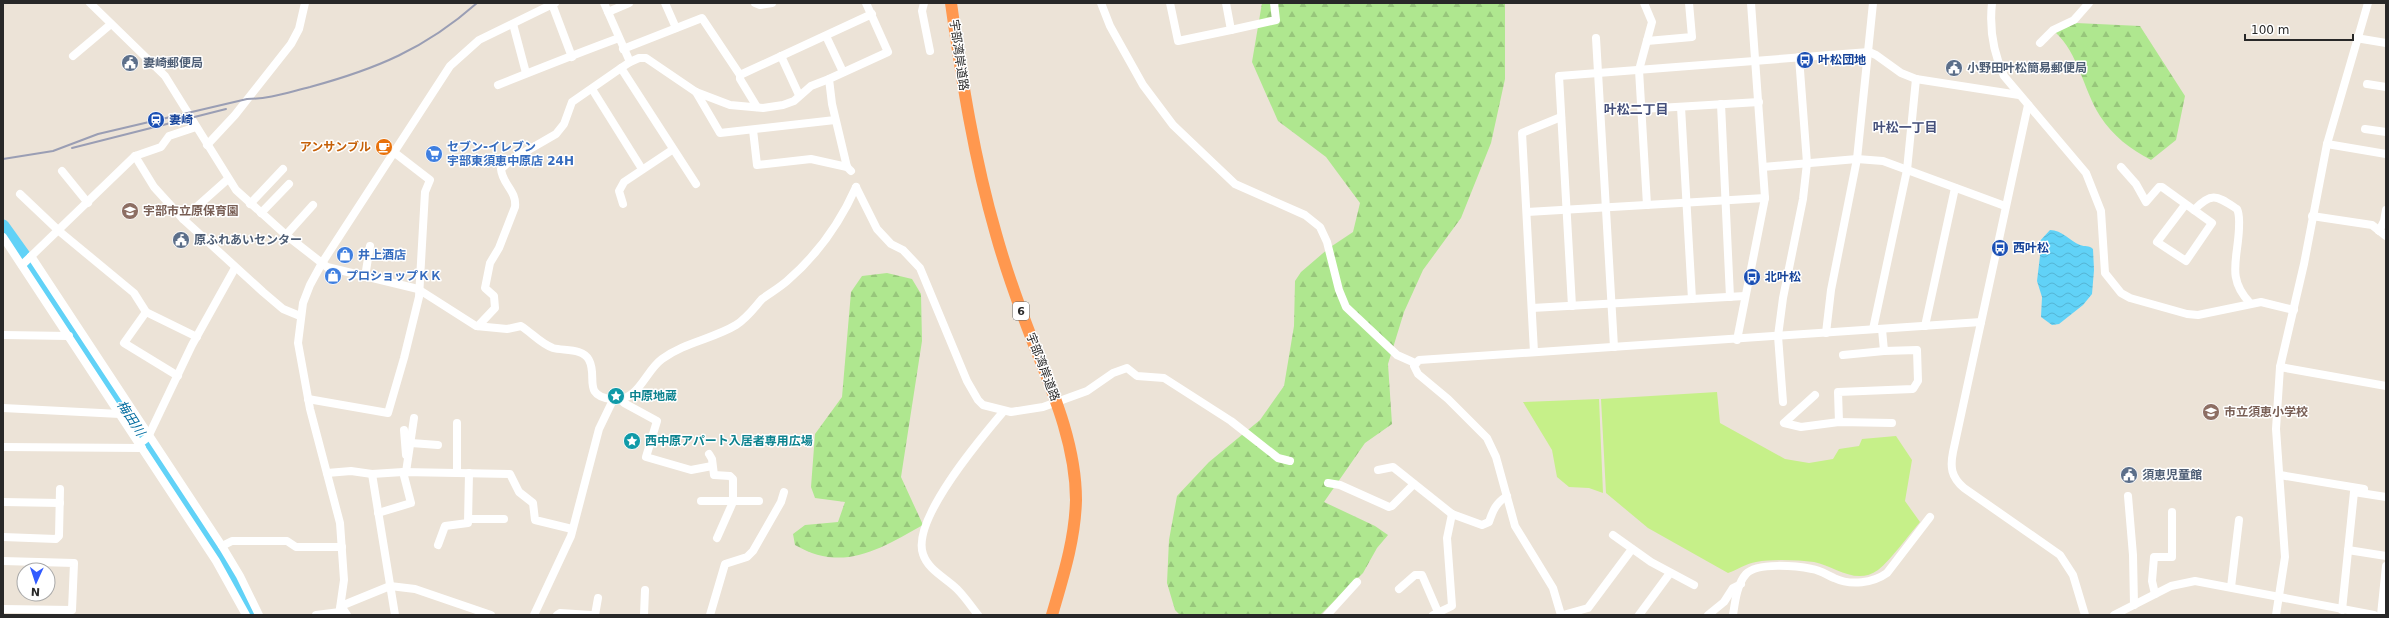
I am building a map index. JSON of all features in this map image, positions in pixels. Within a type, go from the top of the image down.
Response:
[{"type":"highway","name":"宇部湾岸道路","points":[[951,3],[968,117],[987,202],[1014,290],[1055,399],[1072,459],[1076,499],[1073,533],[1052,615]]},
{"type":"street","points":[[90,3],[165,76],[228,179],[250,204],[327,267],[418,289],[478,326],[506,329],[521,326],[545,344],[584,354],[589,360],[592,388],[596,393],[617,399],[657,421],[646,457],[691,470],[712,466]]},
{"type":"street","points":[[207,145],[235,115],[291,44],[299,29],[305,3]]},
{"type":"street","points":[[604,3],[630,62]]},
{"type":"street","points":[[608,12],[629,3]]},
{"type":"street","points":[[665,3],[676,28]]},
{"type":"street","points":[[755,3],[760,5],[772,3]]},
{"type":"street","points":[[478,326],[495,308],[494,296],[485,288],[487,275],[515,207],[515,196],[502,176],[501,169],[511,160],[556,134],[564,124],[572,102],[592,90],[630,62],[639,58],[646,58],[696,92],[730,105],[758,107],[783,105],[794,101],[811,86],[888,52],[866,3]]},
{"type":"street","points":[[924,3],[922,11],[930,51]]},
{"type":"street","points":[[1101,3],[1110,26],[1143,85],[1173,125],[1235,184],[1304,215],[1320,227],[1327,242],[1339,290],[1346,307],[1393,352],[1406,361],[1415,363],[1424,359],[1737,340],[1981,322]]},
{"type":"street","points":[[1170,3],[1178,41],[1276,20],[1274,3]]},
{"type":"street","points":[[1226,3],[1231,30]]},
{"type":"street","points":[[1644,3],[1652,18],[1648,41],[1639,70],[1647,205]]},
{"type":"street","points":[[1648,41],[1692,37],[1689,3]]},
{"type":"street","points":[[1737,340],[1765,198],[1751,3]]},
{"type":"street","points":[[1826,333],[1831,290],[1858,159],[1873,3]]},
{"type":"street","points":[[1992,3],[1990,26],[1997,60],[2004,76],[2086,173],[2101,211],[2105,273],[2121,293],[2130,298],[2176,311],[2198,315],[2250,303],[2270,303],[2294,310]]},
{"type":"street","points":[[2040,43],[2053,30],[2074,20],[2089,3]]},
{"type":"street","points":[[2276,615],[2285,557],[2276,407],[2280,367],[2294,310],[2326,144],[2356,38],[2368,3]]},
{"type":"street","points":[[342,612],[344,580],[338,514],[308,399],[298,344],[300,316],[310,284],[322,263],[395,153],[436,87],[458,57],[479,40],[554,4],[572,56]]},
{"type":"street","points":[[740,75],[872,14]]},
{"type":"street","points":[[623,49],[702,18],[740,75],[740,79],[758,107]]},
{"type":"street","points":[[73,56],[111,24]]},
{"type":"street","points":[[513,24],[526,73]]},
{"type":"street","points":[[826,36],[843,72]]},
{"type":"street","points":[[498,85],[619,38]]},
{"type":"street","points":[[1596,38],[1614,347]]},
{"type":"street","points":[[2356,38],[2386,43]]},
{"type":"street","points":[[1572,306],[1559,76],[1869,52],[1876,55],[1901,74],[1916,79],[2019,95]]},
{"type":"street","points":[[781,56],[799,95]]},
{"type":"street","points":[[1784,402],[1778,336],[1783,298],[1803,199],[1807,163],[1799,57]]},
{"type":"street","points":[[621,68],[672,150],[696,184]]},
{"type":"street","points":[[753,130],[757,165],[811,159],[849,169],[835,120],[829,79]]},
{"type":"street","points":[[1884,351],[1878,329],[1907,170],[1916,79]]},
{"type":"street","points":[[2367,84],[2386,87]]},
{"type":"street","points":[[592,90],[642,169]]},
{"type":"street","points":[[696,92],[720,133],[835,120]]},
{"type":"street","points":[[1642,109],[1759,102]]},
{"type":"street","points":[[1721,104],[1730,297]]},
{"type":"street","points":[[2028,105],[1953,452],[1952,472],[1957,482],[1964,488],[2060,555],[2073,575],[2085,615]]},
{"type":"street","points":[[1681,107],[1692,299]]},
{"type":"street","points":[[1534,352],[1522,133],[1561,117]]},
{"type":"street","points":[[27,260],[88,203],[135,156],[161,147],[169,136],[196,128]]},
{"type":"street","points":[[2365,129],[2386,132]]},
{"type":"street","points":[[2326,144],[2386,154]]},
{"type":"street","points":[[623,204],[619,191],[624,182],[672,150]]},
{"type":"street","points":[[308,399],[388,413],[417,307],[422,265],[425,192],[430,180],[395,153]]},
{"type":"street","points":[[135,156],[154,187],[183,219],[235,268],[283,309],[300,316]]},
{"type":"street","points":[[1763,167],[1858,159],[1883,161],[2005,206]]},
{"type":"street","points":[[2121,167],[2136,184],[2146,202],[2158,187],[2162,187],[2212,223],[2186,262],[2157,242],[2185,205]]},
{"type":"street","points":[[250,204],[283,169]]},
{"type":"street","points":[[62,171],[88,203]]},
{"type":"street","points":[[183,219],[228,179]]},
{"type":"street","points":[[261,213],[289,184]]},
{"type":"street","points":[[534,615],[572,529],[599,429],[617,399],[639,389],[650,370],[670,353],[736,325],[763,299],[786,282],[819,248],[848,204],[856,187],[877,229],[891,244],[903,250],[920,268],[967,381],[978,400],[983,405],[1003,412],[1018,412],[1043,407],[1088,391],[1114,373],[1127,368],[1137,376],[1164,378],[1231,421],[1278,458],[1290,461]]},
{"type":"street","points":[[1925,326],[1955,188]]},
{"type":"street","points":[[20,194],[58,231],[134,294],[146,312],[197,336]]},
{"type":"street","points":[[2194,210],[2204,200],[2211,196],[2220,198],[2237,209],[2239,219],[2236,280],[2239,292],[2250,303]]},
{"type":"street","points":[[1527,212],[1765,198]]},
{"type":"street","points":[[286,235],[313,205]]},
{"type":"street","points":[[2379,230],[2384,221],[2386,210]]},
{"type":"street","points":[[2312,216],[2372,226],[2386,236]]},
{"type":"street","points":[[3,237],[27,260],[82,342],[122,395],[144,441],[185,500],[222,546],[244,596],[246,615]]},
{"type":"street","points":[[365,277],[370,246]]},
{"type":"street","points":[[27,260],[69,336]]},
{"type":"street","points":[[144,441],[197,336],[235,268]]},
{"type":"street","points":[[1532,308],[1745,296]]},
{"type":"street","points":[[146,312],[124,343],[178,376]]},
{"type":"street","points":[[3,335],[69,336],[82,342],[120,414],[144,441],[185,500],[244,596],[259,615]]},
{"type":"street","points":[[1839,422],[1838,392],[1913,389],[1918,381],[1917,350],[1884,351],[1843,355]]},
{"type":"street","points":[[1415,363],[1414,366],[1418,374],[1448,399],[1487,438],[1496,456],[1519,536],[1539,563],[1553,588],[1562,615],[1588,608],[1632,549]]},
{"type":"street","points":[[2280,367],[2386,386]]},
{"type":"street","points":[[113,401],[122,395]]},
{"type":"street","points":[[1815,395],[1784,423],[1801,427],[1839,422],[1892,423]]},
{"type":"street","points":[[3,408],[120,414]]},
{"type":"street","points":[[978,615],[957,589],[929,564],[923,555],[922,534],[952,477],[1003,412]]},
{"type":"street","points":[[405,470],[411,443],[414,418]]},
{"type":"street","points":[[457,473],[458,424]]},
{"type":"street","points":[[378,513],[411,503],[405,470],[404,430]]},
{"type":"street","points":[[3,447],[144,441]]},
{"type":"street","points":[[411,443],[438,445]]},
{"type":"street","points":[[709,454],[712,459],[714,475],[730,476],[733,479],[733,502],[717,538]]},
{"type":"street","points":[[1378,470],[1393,467],[1452,514],[1470,522],[1486,524],[1499,501],[1507,496]]},
{"type":"street","points":[[327,473],[350,471],[372,474],[405,470],[510,474],[519,492],[533,503],[535,520],[572,529]]},
{"type":"street","points":[[438,545],[445,526],[465,525],[468,523],[469,473]]},
{"type":"street","points":[[372,474],[395,615]]},
{"type":"street","points":[[2280,475],[2386,492]]},
{"type":"street","points":[[1328,483],[1340,485],[1389,507],[1392,506],[1414,484]]},
{"type":"street","points":[[3,537],[56,539],[59,536],[60,489]]},
{"type":"street","points":[[710,615],[725,564],[747,558],[753,551],[781,502],[784,492]]},
{"type":"street","points":[[2342,610],[2354,492],[2386,497]]},
{"type":"street","points":[[2128,496],[2133,555],[2134,605]]},
{"type":"street","points":[[701,501],[759,501]]},
{"type":"street","points":[[3,502],[60,503]]},
{"type":"street","points":[[2155,594],[2152,581],[2154,557],[2172,557],[2172,512]]},
{"type":"street","points":[[1399,589],[1415,575],[1422,575],[1436,613],[1450,612],[1452,606],[1447,538],[1452,514]]},
{"type":"street","points":[[1733,615],[1740,584],[1746,574],[1762,566],[1812,569],[1846,582],[1864,582],[1879,579],[1887,573],[1930,517]]},
{"type":"street","points":[[468,519],[504,519]]},
{"type":"street","points":[[2231,587],[2239,520]]},
{"type":"street","points":[[1613,535],[1670,573],[1694,585]]},
{"type":"street","points":[[222,546],[232,541],[287,541],[296,547],[342,547]]},
{"type":"street","points":[[2348,550],[2386,556]]},
{"type":"street","points":[[3,562],[74,563],[72,610],[3,609]]},
{"type":"street","points":[[2381,615],[2386,566]]},
{"type":"street","points":[[1639,615],[1670,573]]},
{"type":"street","points":[[2114,615],[2177,584],[2195,581],[2280,597],[2355,614],[2374,615]]},
{"type":"street","points":[[1327,615],[1357,582]]},
{"type":"street","points":[[1708,615],[1724,602],[1733,588],[1740,584]]},
{"type":"street","points":[[316,615],[342,612],[390,586],[415,589],[491,615]]},
{"type":"street","points":[[645,590],[647,615]]},
{"type":"street","points":[[595,615],[598,598]]},
{"type":"street","points":[[557,615],[560,613],[591,615]]},
{"type":"green space","points":[[1262,3],[1505,3],[1505,79],[1491,143],[1461,218],[1423,270],[1404,312],[1388,364],[1392,424],[1365,443],[1324,502],[1375,526],[1388,535],[1377,548],[1363,573],[1320,615],[1180,615],[1175,610],[1167,583],[1169,540],[1177,496],[1209,462],[1260,420],[1284,386],[1294,326],[1295,281],[1301,272],[1329,248],[1353,232],[1360,203],[1326,157],[1278,121],[1252,62]]},
{"type":"green space","points":[[2076,23],[2140,26],[2185,96],[2176,140],[2151,160],[2129,147],[2116,136],[2110,130],[2094,106],[2070,51],[2055,32]]},
{"type":"green space","points":[[887,273],[912,279],[921,294],[922,341],[901,477],[923,525],[876,549],[845,557],[829,557],[813,553],[795,545],[793,534],[805,525],[838,522],[845,502],[815,498],[811,487],[815,434],[842,397],[851,292],[862,276]]},
{"type":"green space","points":[[1717,392],[1720,423],[1785,459],[1809,463],[1833,459],[1839,449],[1859,446],[1862,439],[1896,436],[1912,460],[1905,501],[1920,522],[1883,566],[1870,574],[1862,576],[1846,574],[1814,562],[1785,560],[1770,560],[1753,563],[1728,573],[1648,528],[1606,493],[1601,399]]},
{"type":"green space","points":[[1599,399],[1603,493],[1589,488],[1569,487],[1557,477],[1552,450],[1523,402]]},
{"type":"water","points":[[2050,230],[2054,230],[2062,234],[2082,246],[2093,249],[2094,270],[2092,294],[2083,305],[2059,324],[2052,325],[2041,317],[2042,297],[2037,281],[2040,256],[2038,243]]},
{"type":"waterway","name":"梅田川","points":[[3,226],[48,289],[234,578],[253,615]]},
{"type":"railway","points":[[3,159],[53,151],[98,134],[247,99],[279,95],[357,73],[399,56],[419,45],[458,19],[477,3]]},
{"type":"railway","points":[[72,148],[226,109]]},
{"type":"place","name":"叶松団地","points":[[1805,60]]},
{"type":"place","name":"妻崎郵便局","points":[[130,63]]},
{"type":"place","name":"小野田叶松簡易郵便局","points":[[1954,68]]},
{"type":"place","name":"妻崎","points":[[156,120]]},
{"type":"place","name":"アンサンブル","points":[[384,147]]},
{"type":"place","name":"セブン-イレブン 宇部東須恵中原店 24H","points":[[434,154]]},
{"type":"place","name":"宇部市立原保育園","points":[[130,211]]},
{"type":"place","name":"原ふれあいセンター","points":[[181,240]]},
{"type":"place","name":"西叶松","points":[[2000,248]]},
{"type":"place","name":"井上酒店","points":[[345,255]]},
{"type":"place","name":"プロショップＫＫ","points":[[333,276]]},
{"type":"place","name":"北叶松","points":[[1752,277]]},
{"type":"place","name":"中原地蔵","points":[[616,396]]},
{"type":"place","name":"市立須恵小学校","points":[[2211,412]]},
{"type":"place","name":"西中原アパート入居者専用広場","points":[[632,441]]},
{"type":"place","name":"須恵児童館","points":[[2129,475]]},
{"type":"district","name":"叶松二丁目","points":[[1636,109]]},
{"type":"district","name":"叶松一丁目","points":[[1905,127]]}]
